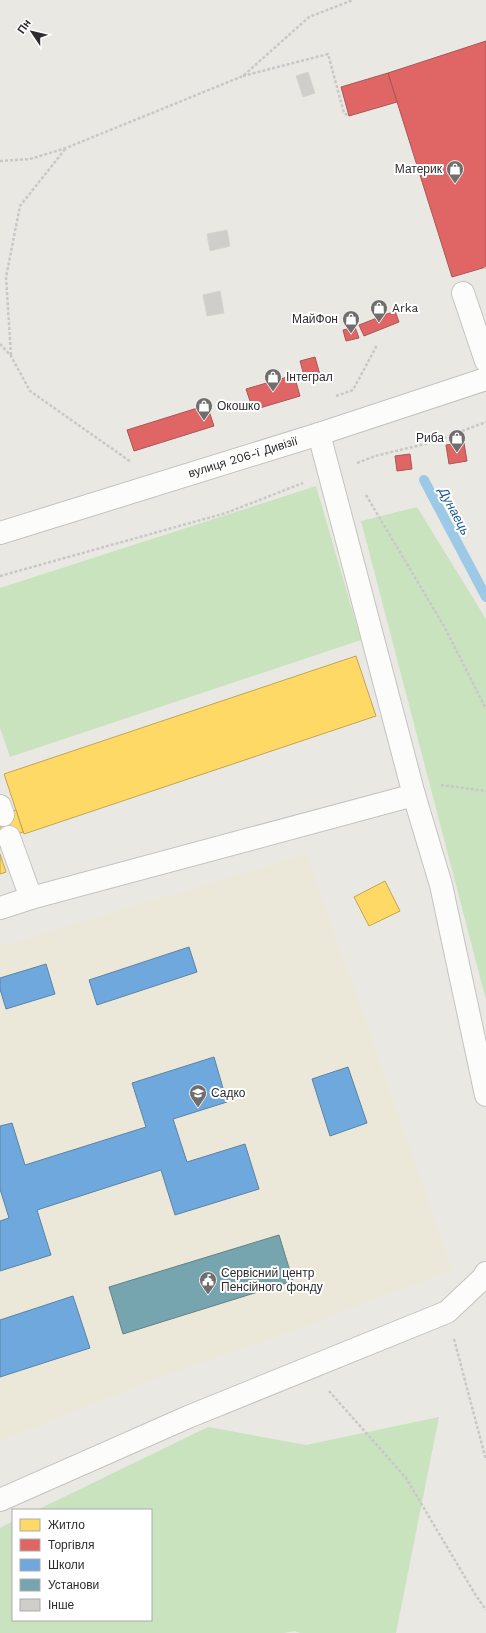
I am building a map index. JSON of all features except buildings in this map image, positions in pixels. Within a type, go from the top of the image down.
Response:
[{"type":"street","points":[[463,293],[486,361]]},
{"type":"street","name":"вулиця 206-ї Дивізії","points":[[0,533],[319,434],[486,379]]},
{"type":"street","points":[[319,434],[412,788],[441,886],[486,1095]]},
{"type":"street","points":[[0,908],[412,788]]},
{"type":"street","points":[[9,837],[31,898]]},
{"type":"street","points":[[0,1500],[188,1417],[447,1312],[483,1278],[486,1273]]},
{"type":"path","points":[[243,76],[309,17],[353,0]]},
{"type":"path","points":[[0,161],[30,159],[66,148],[243,76],[328,54],[344,113],[349,116]]},
{"type":"path","points":[[11,356],[6,277],[20,206],[66,148]]},
{"type":"path","points":[[0,344],[11,356],[30,391],[135,465]]},
{"type":"path","points":[[330,398],[353,390],[377,345]]},
{"type":"path","points":[[365,492],[445,628],[486,709]]},
{"type":"path","points":[[0,576],[226,512]]},
{"type":"path","points":[[412,788],[486,791]]},
{"type":"path","points":[[447,1312],[486,1460]]},
{"type":"path","points":[[309,1369],[406,1478],[471,1588],[486,1610]]},
{"type":"shaded area","name":"Садко","points":[[307,854],[453,1270],[266,1341],[174,1372],[0,1441],[0,946]]},
{"type":"green space","points":[[316,486],[361,640],[10,757],[0,728],[0,588]]},
{"type":"green space","points":[[417,507],[486,619],[486,1000],[361,521]]},
{"type":"green space","points":[[439,1417],[396,1633],[300,1633],[295,1631],[284,1633],[0,1633],[0,1528],[12,1522],[12,1621],[152,1621],[152,1509],[39,1509],[208,1427],[306,1445]]},
{"type":"waterway","name":"Дунаець","points":[[424,480],[486,597]]},
{"type":"place","name":"Материк","points":[[455,184]]},
{"type":"place","name":"Arka","points":[[379,323]]},
{"type":"place","name":"МайФон","points":[[351,334]]},
{"type":"place","name":"Інтеграл","points":[[273,392]]},
{"type":"place","name":"Окошко","points":[[204,421]]},
{"type":"place","name":"Риба","points":[[457,453]]},
{"type":"place","name":"Садко","points":[[198,1108]]},
{"type":"place","name":"Сервісний центр Пенсійного фонду","points":[[208,1295]]}]
